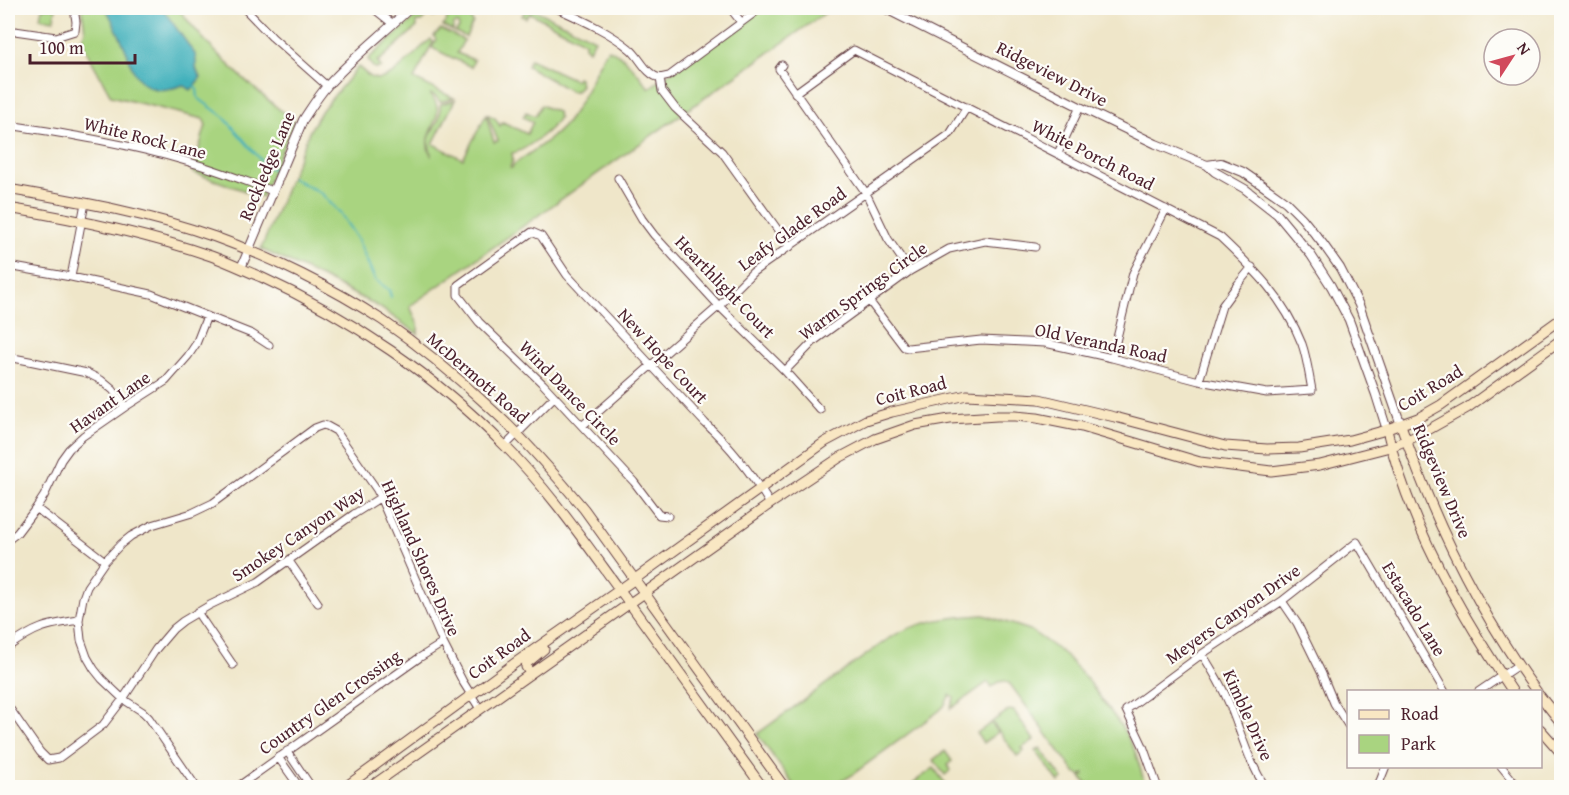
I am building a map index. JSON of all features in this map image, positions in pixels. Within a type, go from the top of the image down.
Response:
[{"type":"main road","name":"McDermott Road","points":[[8,189],[161,220],[249,250],[349,301],[382,321],[437,361],[490,407],[550,469],[584,509],[785,788]]},
{"type":"main road","name":"McDermott Road","points":[[8,208],[81,220],[131,232],[211,256],[241,268],[343,320],[370,336],[428,378],[505,446],[570,522],[763,788]]},
{"type":"main road","name":"Coit Road","points":[[344,788],[825,442],[866,420],[967,395],[1039,399],[1225,446],[1267,449],[1299,448],[1350,440],[1418,418],[1441,405],[1562,318]]},
{"type":"main road","name":"Coit Road","points":[[369,788],[770,504],[839,458],[874,439],[915,425],[950,419],[1006,416],[1065,423],[1200,462],[1271,471],[1320,465],[1406,441],[1467,408],[1562,339]]},
{"type":"main road","points":[[1500,363],[1511,377]]},
{"type":"main road","points":[[1108,435],[1119,418]]},
{"type":"main road","points":[[1119,418],[1121,439]]},
{"type":"main road","name":"Ridgeview Drive","points":[[1401,425],[1427,496],[1472,590],[1536,690]]},
{"type":"main road","name":"Ridgeview Drive","points":[[1386,430],[1403,486],[1424,536],[1484,646],[1512,690]]},
{"type":"main road","points":[[530,673],[526,667],[527,663],[543,651],[546,641]]},
{"type":"main road","points":[[1542,699],[1562,724]]},
{"type":"main road","points":[[729,741],[744,730]]},
{"type":"main road","points":[[1542,731],[1562,754]]},
{"type":"street","points":[[8,30],[56,38],[75,31],[74,8]]},
{"type":"street","points":[[244,8],[272,37],[327,86]]},
{"type":"street","points":[[373,8],[393,24]]},
{"type":"street","name":"Rockledge Lane","points":[[241,268],[303,120],[327,86],[410,8]]},
{"type":"street","points":[[556,8],[595,27],[629,48],[652,74],[660,78],[669,76],[761,8]]},
{"type":"street","points":[[730,8],[741,22]]},
{"type":"street","name":"Ridgeview Drive","points":[[885,8],[1080,107],[1156,144],[1207,165],[1245,189],[1277,214],[1311,255],[1349,320],[1386,430]]},
{"type":"street","name":"White Porch Road","points":[[795,93],[854,50],[1220,237],[1252,267],[1280,300],[1302,345],[1312,390]]},
{"type":"street","points":[[782,65],[779,69],[866,193],[888,239],[910,271]]},
{"type":"street","points":[[660,78],[662,91],[668,100],[722,152],[790,247]]},
{"type":"street","name":"Leafy Glade Road","points":[[582,426],[719,306],[753,272],[950,134],[967,107]]},
{"type":"street","points":[[1058,153],[1080,107]]},
{"type":"street","name":"White Rock Lane","points":[[8,125],[159,154],[273,191]]},
{"type":"street","name":"Ridgeview Drive","points":[[1207,165],[1221,163],[1243,172],[1262,184],[1286,202],[1323,244],[1340,268],[1359,305],[1401,425]]},
{"type":"street","name":"Hearthlight Court","points":[[618,178],[654,235],[820,410]]},
{"type":"street","points":[[71,277],[85,203]]},
{"type":"street","points":[[1112,357],[1134,273],[1166,209]]},
{"type":"street","name":"Wind Dance Circle","points":[[532,232],[458,285],[458,295],[479,322],[555,397],[634,482],[659,515],[668,516]]},
{"type":"street","name":"New Hope Court","points":[[532,232],[541,236],[567,275],[724,441],[745,466],[770,504]]},
{"type":"street","name":"Warm Springs Circle","points":[[785,371],[814,341],[910,271],[949,249],[985,241],[1035,247]]},
{"type":"street","points":[[8,266],[152,294],[252,334],[269,345]]},
{"type":"street","points":[[1199,381],[1222,306],[1252,267]]},
{"type":"street","name":"Old Veranda Road","points":[[870,302],[904,347],[914,348],[981,340],[1045,343],[1112,357],[1199,381],[1267,393],[1312,390]]},
{"type":"street","name":"Havant Lane","points":[[8,540],[17,533],[36,508],[69,449],[83,436],[166,381],[180,367],[196,344],[207,316]]},
{"type":"street","points":[[8,357],[87,373],[101,380],[113,390],[125,407]]},
{"type":"street","points":[[505,446],[555,397]]},
{"type":"street","name":"Highland Shores Drive","points":[[105,561],[121,544],[141,530],[213,503],[315,428],[322,425],[327,426],[340,436],[381,497],[443,643],[480,709]]},
{"type":"street","name":"Smokey Canyon Way","points":[[8,706],[40,752],[48,760],[59,758],[102,725],[173,629],[197,612],[258,582],[381,497]]},
{"type":"street","points":[[36,508],[105,561],[87,587],[83,598],[79,620],[81,640],[87,657],[102,679],[123,699],[149,718],[197,788]]},
{"type":"street","name":"Meyers Canyon Drive","points":[[1158,788],[1143,746],[1126,710],[1202,654],[1282,600],[1357,543]]},
{"type":"street","name":"Estacado Lane","points":[[1357,543],[1444,690]]},
{"type":"street","points":[[289,561],[318,603]]},
{"type":"street","points":[[1282,600],[1298,623],[1334,703],[1347,723]]},
{"type":"street","points":[[197,612],[233,666]]},
{"type":"street","points":[[8,647],[39,627],[79,620]]},
{"type":"street","name":"Country Glen Crossing","points":[[236,788],[443,643]]},
{"type":"street","name":"Kimble Drive","points":[[1202,654],[1219,680],[1254,769],[1266,788]]},
{"type":"street","points":[[1481,690],[1518,665]]},
{"type":"street","points":[[287,751],[312,788]]},
{"type":"street","points":[[278,757],[300,788]]},
{"type":"street","points":[[1375,788],[1385,768]]},
{"type":"street","points":[[1503,768],[1519,788]]},
{"type":"street","points":[[1380,781],[1387,788]]},
{"type":"green space","points":[[42,8],[56,8],[54,20],[40,18]]},
{"type":"green space","points":[[82,8],[178,8],[232,68],[294,121],[262,197],[192,172],[206,125],[203,119],[111,96],[81,41],[85,31]]},
{"type":"green space","points":[[423,8],[433,8],[437,11],[436,16],[429,14],[421,22],[417,22],[417,27],[377,61],[381,67],[376,69],[372,66],[368,59]]},
{"type":"green space","points":[[446,8],[467,8],[473,22],[466,37],[455,32],[459,28],[458,24],[453,26],[453,31],[443,26],[447,18]]},
{"type":"green space","points":[[519,8],[531,8],[595,39],[589,50],[585,42],[530,13],[526,18],[522,16],[525,11]]},
{"type":"green space","points":[[761,8],[832,8],[410,306],[418,325],[418,334],[379,307],[261,249],[310,130],[322,110],[358,67],[373,78],[380,79],[388,76],[404,65],[431,39],[433,42],[414,79],[454,98],[440,102],[430,94],[436,103],[437,111],[428,138],[431,155],[430,136],[438,121],[441,104],[455,100],[433,144],[463,159],[486,115],[494,142],[498,141],[487,114],[495,118],[500,126],[503,122],[527,134],[533,122],[523,117],[526,112],[535,116],[541,105],[557,112],[559,117],[545,133],[531,144],[512,153],[513,160],[510,167],[512,168],[564,125],[576,110],[608,49],[626,60],[649,88]]},
{"type":"green space","points":[[441,29],[464,40],[457,53],[474,60],[471,67],[432,48],[436,40],[434,36]]},
{"type":"green space","points":[[530,59],[575,80],[579,78],[581,85],[576,91],[570,91],[527,66]]},
{"type":"green space","points":[[984,615],[1030,630],[1064,654],[1086,678],[1122,727],[1135,751],[1146,787],[1089,787],[1081,777],[1085,775],[1076,774],[1010,684],[1005,681],[992,687],[988,682],[950,710],[954,698],[950,695],[939,711],[849,777],[827,784],[827,786],[835,787],[818,785],[795,787],[757,734],[902,631],[936,620]]},
{"type":"green space","points":[[1009,710],[1014,711],[1034,740],[1022,748],[1024,751],[1017,756],[992,722]]},
{"type":"green space","points":[[991,723],[998,732],[983,743],[977,733]]},
{"type":"green space","points":[[1040,748],[1063,779],[1059,782],[1036,751]]},
{"type":"green space","points":[[945,751],[952,761],[947,765],[951,770],[945,775],[933,760]]},
{"type":"green space","points":[[934,768],[945,783],[940,787],[916,787],[913,783]]},
{"type":"water","points":[[106,8],[162,8],[195,54],[196,69],[201,77],[191,90],[183,85],[162,90],[144,84],[133,69]]},
{"type":"waterway","points":[[192,84],[197,89],[198,98],[224,117],[266,166],[273,169]]},
{"type":"waterway","points":[[292,178],[321,193],[340,213],[358,240],[375,280],[389,290],[391,297]]}]
